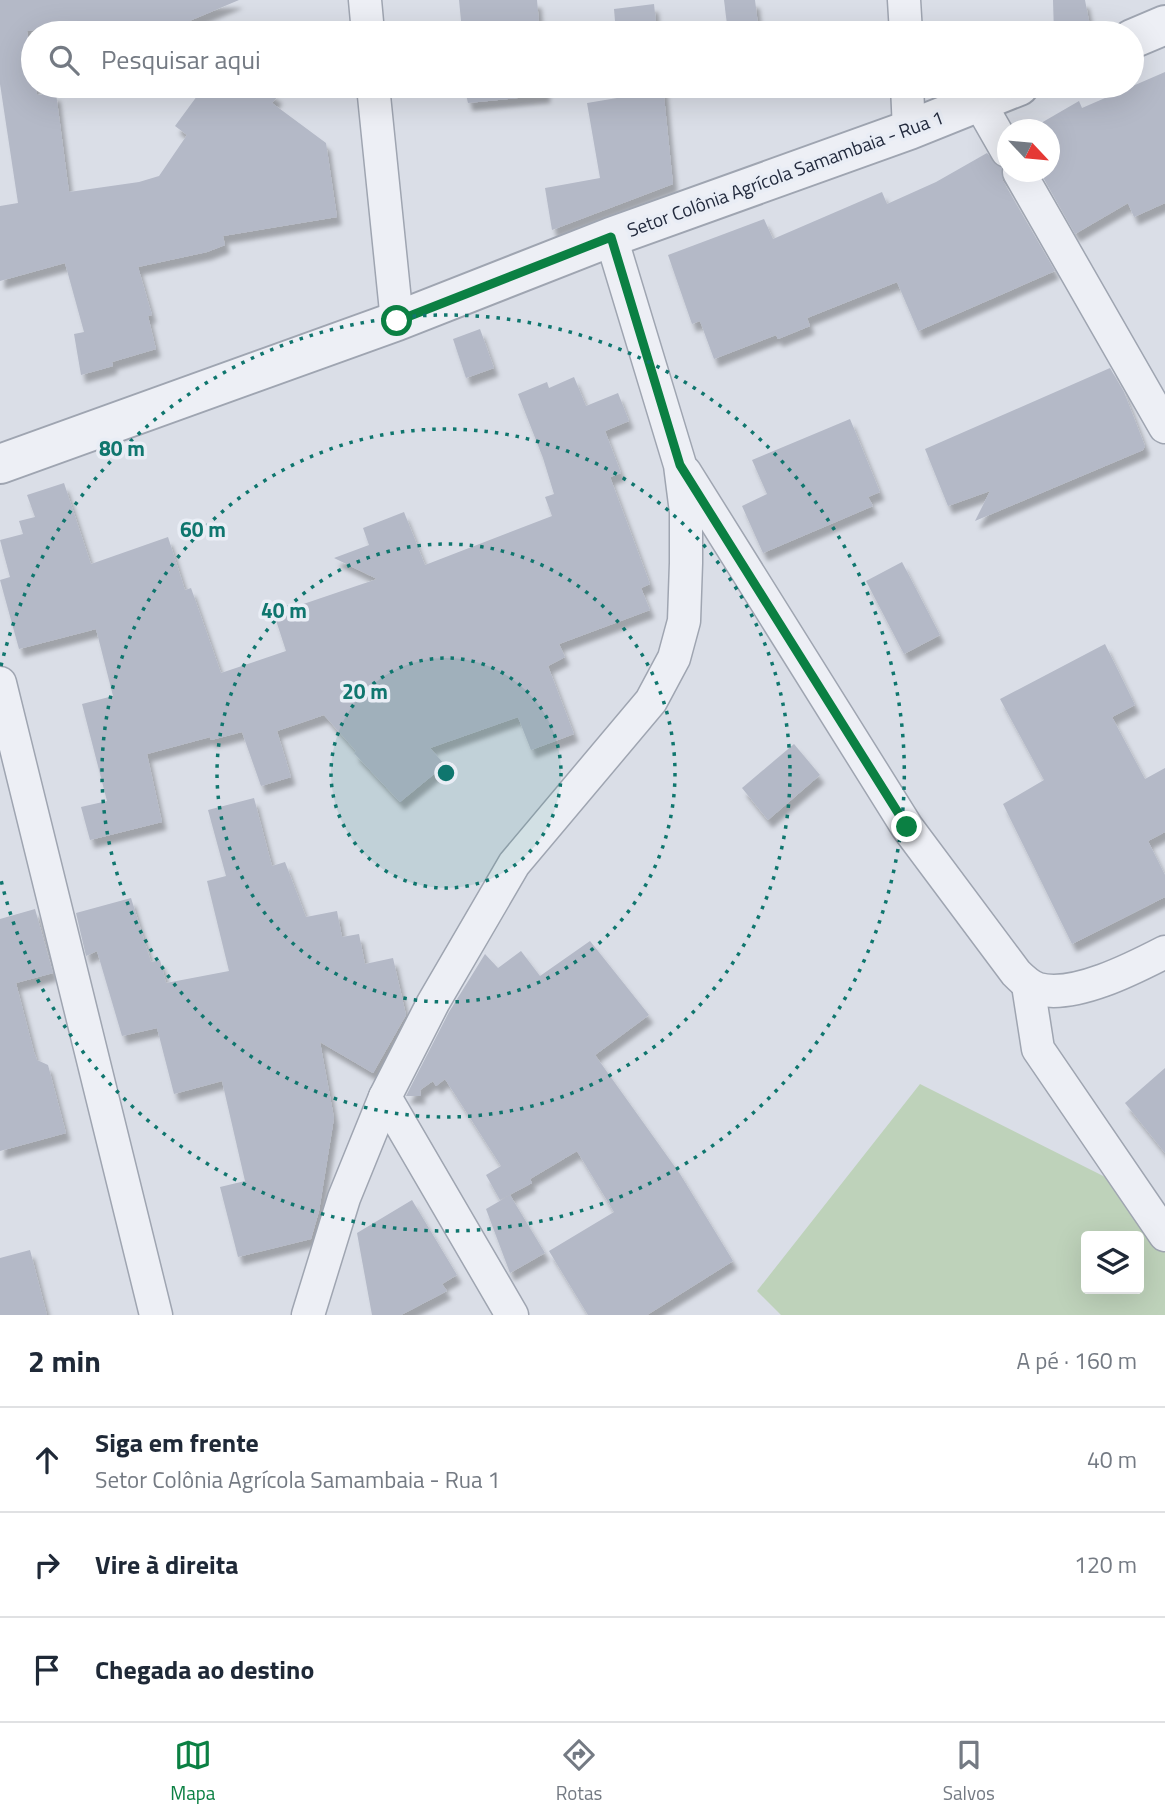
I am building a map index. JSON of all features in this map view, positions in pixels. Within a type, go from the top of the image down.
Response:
[{"type":"street","points":[[365,0],[367,21]]},
{"type":"street","points":[[904,0],[905,21]]},
{"type":"street","points":[[1144,34],[1165,25]]},
{"type":"street","points":[[374,98],[397,321]]},
{"type":"street","points":[[908,98],[909,130]]},
{"type":"street","name":"Setor Colônia Agrícola Samambaia - Rua 1","points":[[0,464],[397,321],[611,237],[909,130],[989,98]]},
{"type":"street","points":[[979,102],[997,134]]},
{"type":"street","points":[[1025,182],[1165,426]]},
{"type":"street","points":[[308,1315],[344,1198],[385,1097],[440,992],[514,864],[651,701],[674,658],[684,621],[686,574],[686,512],[680,465],[611,237]]},
{"type":"street","points":[[680,465],[907,827],[992,943],[1028,985],[1038,1049],[1165,1235]]},
{"type":"street","points":[[0,683],[156,1315]]},
{"type":"street","points":[[1028,985],[1046,990],[1069,989],[1109,978],[1165,952]]},
{"type":"street","points":[[385,1097],[512,1315]]},
{"type":"green space","points":[[920,1084],[1165,1207],[1165,1315],[781,1315],[757,1291]]},
{"type":"building","points":[[0,0],[239,0],[189,21],[21,21],[21,98],[57,98],[69,192],[139,182],[159,176],[187,135],[175,126],[196,98],[276,98],[272,103],[326,143],[337,217],[223,236],[225,245],[207,252],[138,267],[152,315],[148,316],[156,349],[112,362],[113,366],[81,375],[74,334],[84,332],[65,263],[0,281],[0,206],[18,203],[0,84]]},
{"type":"building","points":[[459,0],[537,0],[539,21],[461,21]]},
{"type":"building","points":[[724,0],[755,0],[758,21],[727,21]]},
{"type":"building","points":[[1053,0],[1085,0],[1089,21],[1054,21]]},
{"type":"building","points":[[654,4],[656,21],[615,21],[614,9]]},
{"type":"building","points":[[1165,72],[1165,203],[1134,217],[1128,203],[1075,234],[1046,182],[1060,182],[1060,119],[1048,119],[1079,101],[1082,108],[1105,98],[1144,98],[1144,81]]},
{"type":"building","points":[[467,98],[517,98],[468,103]]},
{"type":"building","points":[[617,98],[664,98],[673,184],[552,230],[545,188],[600,178],[587,103]]},
{"type":"building","points":[[987,153],[997,163],[997,182],[1004,182],[1055,271],[918,331],[897,282],[807,318],[810,326],[778,339],[776,335],[714,359],[700,321],[692,324],[668,255],[764,219],[773,239],[882,192],[887,204],[936,182]]},
{"type":"building","points":[[480,329],[494,368],[466,378],[453,339]]},
{"type":"building","points":[[1110,368],[1124,392],[1145,446],[1143,450],[975,521],[990,491],[948,506],[925,449]]},
{"type":"building","points":[[574,377],[586,406],[618,393],[629,421],[605,431],[621,473],[610,477],[650,584],[641,588],[650,610],[559,644],[565,657],[548,666],[574,734],[531,750],[518,717],[430,748],[445,765],[400,802],[354,753],[356,751],[324,715],[277,731],[291,777],[261,786],[242,732],[211,740],[210,737],[147,754],[162,822],[90,840],[81,807],[107,801],[82,704],[113,696],[96,629],[19,649],[0,580],[10,577],[0,540],[23,534],[19,521],[35,517],[27,495],[64,483],[91,564],[168,537],[185,590],[191,588],[221,673],[286,651],[274,614],[377,579],[334,558],[369,545],[363,528],[404,512],[425,565],[552,516],[545,497],[554,494],[518,394],[547,382],[549,388]]},
{"type":"building","points":[[850,419],[880,492],[868,497],[873,506],[763,553],[742,506],[767,494],[752,460]]},
{"type":"building","points":[[902,562],[940,635],[904,654],[866,581]]},
{"type":"building","points":[[1105,644],[1135,705],[1112,717],[1145,779],[1165,768],[1165,832],[1148,841],[1165,875],[1165,897],[1072,944],[1003,804],[1044,780],[1000,699]]},
{"type":"building","points":[[794,744],[820,775],[768,820],[742,788]]},
{"type":"building","points":[[254,798],[272,866],[285,862],[306,917],[337,911],[342,937],[359,934],[365,964],[393,958],[406,1015],[373,1073],[320,1042],[334,1118],[319,1211],[311,1239],[238,1257],[220,1187],[245,1181],[222,1081],[174,1094],[157,1028],[122,1036],[97,951],[86,956],[76,913],[131,898],[151,962],[160,960],[166,983],[229,971],[207,881],[226,876],[208,810]]},
{"type":"building","points":[[35,909],[53,973],[16,983],[34,1052],[37,1060],[48,1065],[66,1133],[0,1151],[0,919]]},
{"type":"building","points":[[590,941],[649,1015],[595,1055],[680,1174],[733,1261],[647,1315],[588,1315],[549,1251],[614,1212],[577,1151],[530,1179],[532,1183],[500,1200],[486,1175],[501,1166],[445,1079],[436,1086],[433,1081],[420,1090],[421,1096],[406,1096],[449,1012],[485,954],[498,968],[521,951],[540,976]]},
{"type":"building","points":[[1165,1068],[1165,1153],[1125,1103]]},
{"type":"building","points":[[510,1195],[545,1253],[510,1273],[486,1209]]},
{"type":"building","points":[[412,1200],[457,1275],[442,1284],[447,1291],[401,1315],[372,1315],[357,1233]]},
{"type":"building","points":[[30,1250],[47,1315],[0,1315],[0,1258]]},
{"type":"route","points":[[397,321],[611,237],[680,465],[907,827]]}]
